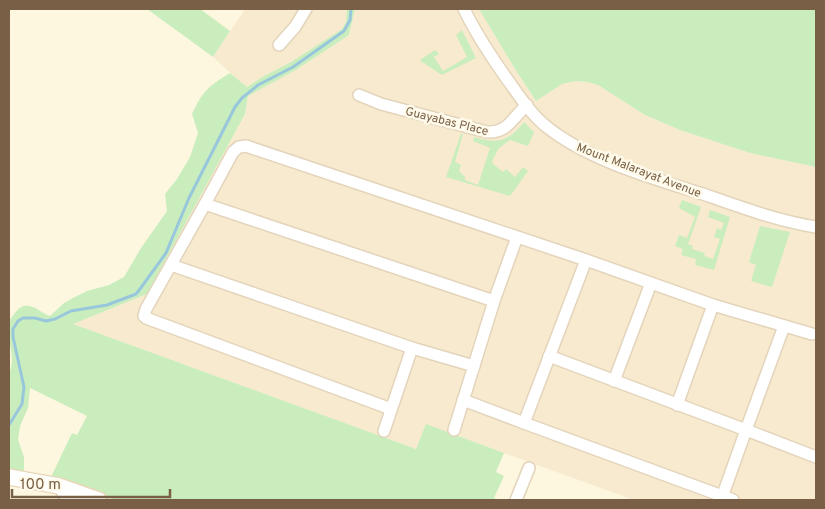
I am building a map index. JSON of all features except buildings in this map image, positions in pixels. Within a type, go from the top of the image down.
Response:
[{"type":"main road","points":[[9,477],[59,486],[99,500]]},
{"type":"street","points":[[279,46],[295,27],[306,9]]},
{"type":"street","name":"Mount Malarayat Avenue","points":[[464,9],[484,45],[526,105],[545,126],[567,142],[588,153],[647,176],[786,221],[816,227]]},
{"type":"street","name":"Guayabas Place","points":[[359,95],[381,104],[487,132],[500,131],[526,105]]},
{"type":"street","points":[[391,409],[149,320],[144,316],[144,312],[233,152],[239,147],[246,146],[586,260],[713,306],[812,334]]},
{"type":"street","points":[[205,204],[494,301]]},
{"type":"street","points":[[454,430],[494,301],[517,237]]},
{"type":"street","points":[[524,423],[586,260]]},
{"type":"street","points":[[171,265],[412,348],[474,366]]},
{"type":"street","points":[[614,380],[651,283]]},
{"type":"street","points":[[677,405],[713,306]]},
{"type":"street","points":[[463,400],[725,499],[746,430],[784,326]]},
{"type":"street","points":[[384,431],[412,348]]},
{"type":"street","points":[[549,356],[816,457]]},
{"type":"street","points":[[516,500],[529,468]]},
{"type":"street","points":[[59,486],[67,500]]},
{"type":"shaded area","points":[[245,9],[347,9],[346,22],[342,29],[291,62],[246,87],[213,57]]},
{"type":"shaded area","points":[[355,9],[479,9],[536,101],[562,84],[576,81],[587,82],[598,85],[645,115],[680,130],[750,153],[816,167],[816,499],[634,500],[426,425],[416,449],[72,324],[147,294],[245,114],[248,96],[296,70],[349,35]]},
{"type":"green space","points":[[147,9],[200,9],[230,31],[213,57]]},
{"type":"green space","points":[[347,9],[355,9],[349,35],[296,70],[248,96],[245,114],[147,294],[73,324],[416,449],[426,424],[504,453],[496,472],[504,476],[494,498],[498,500],[116,500],[51,477],[72,433],[77,435],[87,416],[30,388],[28,408],[20,426],[18,440],[24,457],[24,472],[9,471],[9,374],[12,360],[8,328],[12,316],[19,308],[27,306],[50,316],[71,299],[87,291],[109,285],[124,277],[141,248],[167,211],[165,194],[177,179],[190,157],[198,133],[192,114],[203,94],[212,85],[230,73],[247,87],[291,62],[342,29],[346,22]]},
{"type":"green space","points":[[479,9],[816,9],[816,167],[750,153],[680,130],[645,115],[598,85],[587,82],[576,81],[562,84],[536,101]]},
{"type":"green space","points":[[462,30],[476,58],[442,75],[420,60],[435,50],[439,54],[434,57],[443,71],[467,57],[456,35]]},
{"type":"green space","points":[[524,122],[534,132],[528,146],[510,140],[499,148],[492,161],[503,172],[506,169],[515,177],[523,167],[528,171],[510,196],[446,177],[461,134],[463,134],[455,162],[461,165],[459,171],[465,177],[465,180],[478,185],[490,148],[473,141],[474,137],[496,141],[502,140],[513,134]]},
{"type":"green space","points":[[682,200],[701,207],[688,244],[693,246],[692,249],[705,253],[704,256],[713,259],[720,239],[714,237],[717,228],[721,230],[724,223],[708,217],[710,210],[730,217],[714,270],[695,265],[696,259],[681,255],[683,249],[675,246],[679,235],[687,238],[695,217],[679,208]]},
{"type":"green space","points":[[760,226],[790,232],[772,287],[751,281],[756,265],[749,262]]},
{"type":"waterway","points":[[9,425],[22,404],[24,387],[13,337],[13,329],[18,321],[23,318],[35,318],[46,321],[55,319],[71,311],[107,305],[136,294],[166,253],[189,198],[235,107],[242,98],[258,85],[293,67],[344,31],[350,20],[351,9]]}]
